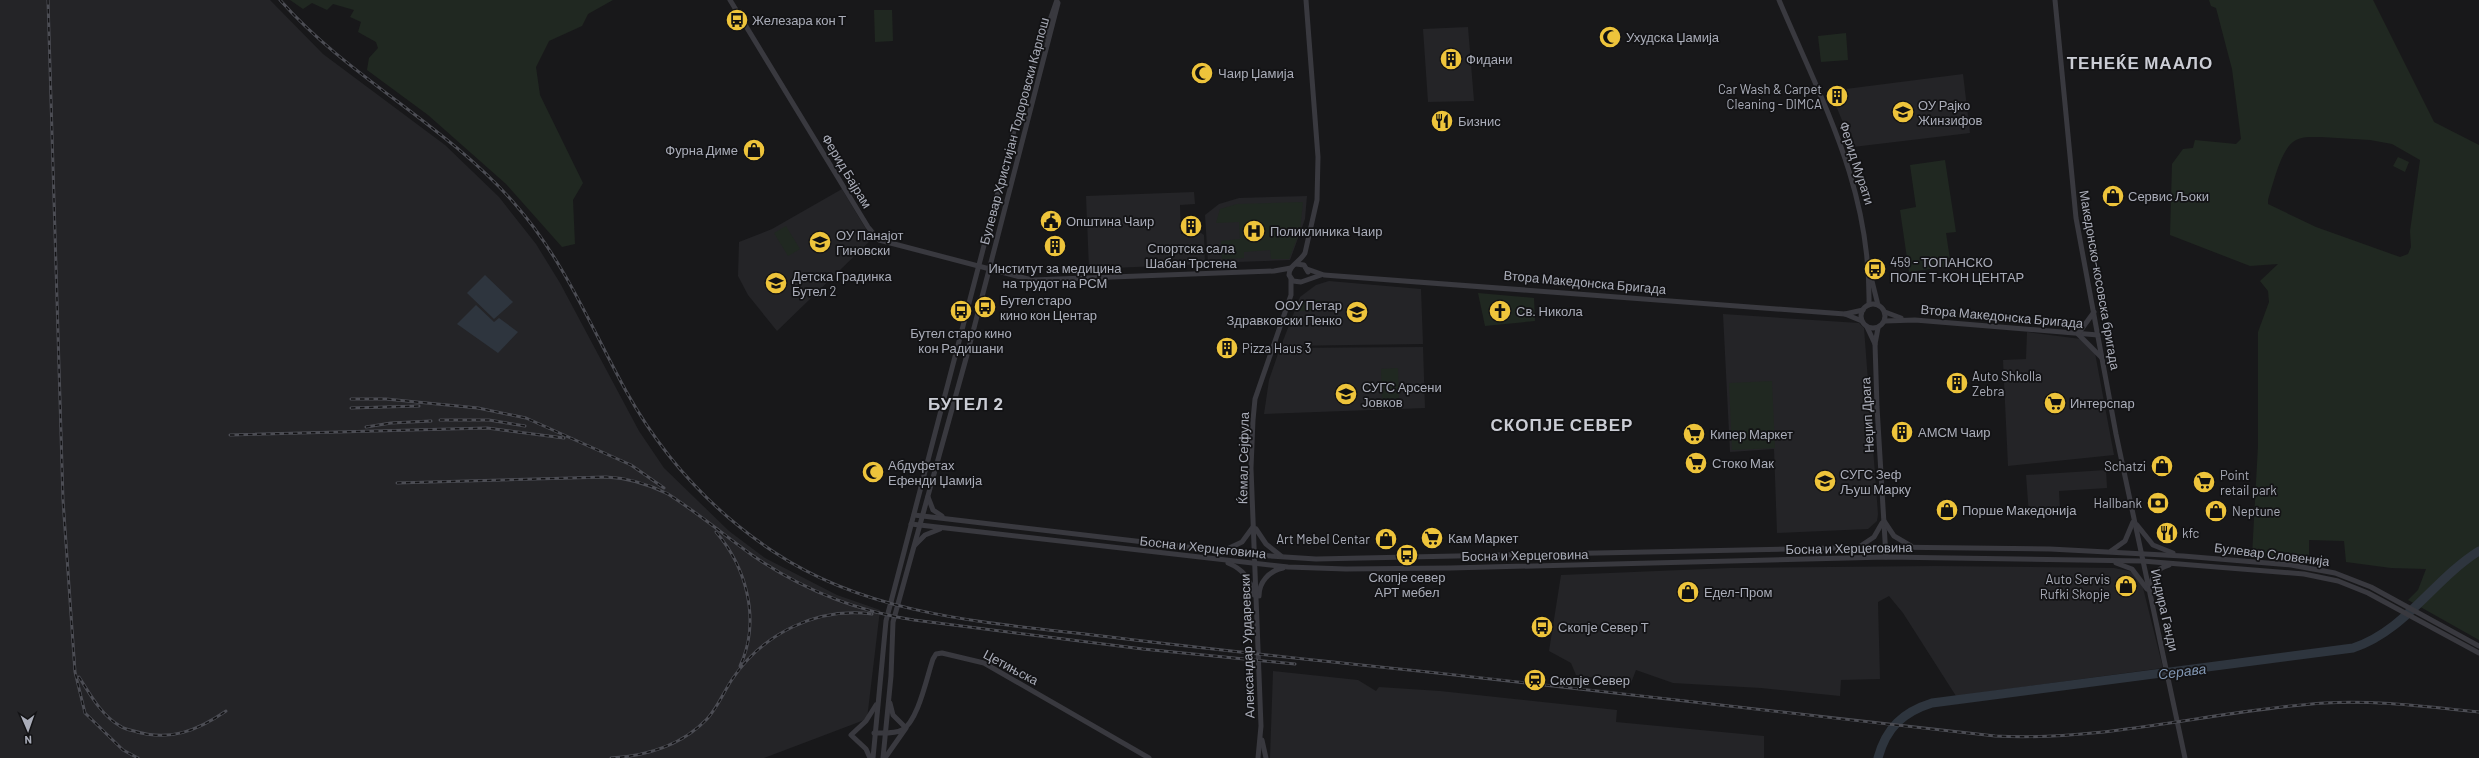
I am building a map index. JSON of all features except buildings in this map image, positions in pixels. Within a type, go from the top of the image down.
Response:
[{"type":"street","name":"Ферид Бајрам","points":[[730,0],[872,233],[879,240],[1032,280],[1274,271]]},
{"type":"street","name":"Булевар Христијан Тодоровски Карпош","points":[[914,514],[1024,94],[1058,0]]},
{"type":"street","name":"Булевар Христијан Тодоровски Карпош","points":[[884,758],[884,732],[889,698],[891,632],[912,549],[989,269],[1056,14],[1058,0]]},
{"type":"street","points":[[1274,271],[1300,283],[1306,279],[1307,268],[1305,254],[1316,200],[1318,157],[1306,0]]},
{"type":"street","name":"Ферид Мурати","points":[[1779,0],[1819,90],[1847,159],[1861,212],[1870,270],[1878,305]]},
{"type":"street","name":"Македонско-косовска бригада","points":[[2055,0],[2076,218],[2142,561]]},
{"type":"street","points":[[1274,271],[1291,268],[1305,254]]},
{"type":"street","points":[[1296,264],[1307,268]]},
{"type":"street","points":[[1291,268],[1291,278]]},
{"type":"street","name":"Втора Македонска Бригада","points":[[1307,268],[1324,275]]},
{"type":"street","name":"Ферид Мурати","points":[[1869,305],[1870,270]]},
{"type":"street","name":"Втора Македонска Бригада","points":[[1306,279],[1324,275],[1845,314],[1863,310]]},
{"type":"street","name":"Ќемал Сејфула","points":[[1291,278],[1291,295]]},
{"type":"street","name":"Ќемал Сејфула","points":[[1255,555],[1251,468],[1255,399],[1291,295],[1300,283]]},
{"type":"street","points":[[1869,305],[1878,305],[1885,312],[1885,321],[1878,328],[1867,327],[1862,321],[1863,310],[1869,305]]},
{"type":"street","name":"Втора Македонска Бригада","points":[[1885,312],[1904,319]]},
{"type":"street","points":[[2094,312],[2078,334],[2102,359]]},
{"type":"street","name":"Втора Македонска Бригада","points":[[1845,314],[1862,321]]},
{"type":"street","name":"Втора Македонска Бригада","points":[[1885,321],[1904,319],[2098,335]]},
{"type":"street","name":"Неџип Драга","points":[[1867,327],[1875,344]]},
{"type":"street","name":"Неџип Драга","points":[[1878,328],[1875,344],[1886,557]]},
{"type":"street","points":[[928,494],[933,510],[945,518]]},
{"type":"street","points":[[873,758],[874,733],[886,621],[914,514]]},
{"type":"street","name":"Босна и Херцеговина","points":[[914,514],[1255,555],[1284,557],[1367,559],[1885,547],[2110,551],[2141,553]]},
{"type":"street","points":[[1857,548],[1874,537],[1884,520],[1894,536],[1914,547]]},
{"type":"street","points":[[2110,551],[2125,541],[2130,535],[2134,520]]},
{"type":"street","points":[[2134,520],[2145,538],[2153,545],[2184,556]]},
{"type":"street","name":"Босна и Херцеговина","points":[[911,524],[1256,565],[1288,567],[1443,568],[1886,557],[2142,561]]},
{"type":"street","points":[[1220,550],[1236,547],[1242,542],[1254,524],[1266,544],[1284,557]]},
{"type":"street","points":[[912,549],[925,535],[933,531],[947,529]]},
{"type":"street","name":"Булевар Словенија","points":[[2141,553],[2276,563],[2322,570],[2356,580],[2479,646]]},
{"type":"street","name":"Александар Урдаревски","points":[[1255,555],[1261,737],[1258,758]]},
{"type":"street","points":[[1219,560],[1238,568],[1248,578],[1257,613]]},
{"type":"street","points":[[2098,560],[2118,563],[2132,570],[2138,576],[2149,593]]},
{"type":"street","name":"Булевар Словенија","points":[[2142,561],[2316,577],[2357,588],[2479,653]]},
{"type":"street","name":"Индира Ганди","points":[[2142,561],[2170,679],[2185,758]]},
{"type":"street","points":[[2149,593],[2153,577],[2158,570],[2174,564]]},
{"type":"street","points":[[1257,613],[1259,592],[1263,581],[1274,572],[1288,567]]},
{"type":"street","name":"Цетињска","points":[[906,728],[921,700],[933,659],[936,654],[951,654],[984,662],[1149,758]]},
{"type":"street","points":[[870,758],[866,749],[850,735],[866,721],[878,698]]},
{"type":"street","points":[[889,698],[892,715],[906,728]]},
{"type":"street","points":[[874,733],[900,731],[906,728]]},
{"type":"street","points":[[884,758],[906,728]]},
{"type":"street","name":"Александар Урдаревски","points":[[1261,737],[1266,758]]},
{"type":"shaded area","points":[[0,0],[270,0],[323,54],[445,145],[499,197],[536,244],[560,283],[639,431],[664,468],[729,531],[765,558],[837,595],[880,610],[867,719],[764,758],[0,758]]},
{"type":"shaded area","points":[[290,0],[613,0],[588,14],[582,26],[549,41],[536,67],[540,95],[583,183],[573,200],[575,244],[562,247],[506,184],[428,115],[367,70],[369,58],[378,48],[376,42],[358,32],[361,22],[350,17],[354,10],[333,4],[327,10],[312,3],[303,9]]},
{"type":"shaded area","points":[[2209,0],[2373,0],[2434,122],[2479,145],[2479,640],[2408,600],[2418,590],[2426,569],[2391,568],[2346,562],[2344,541],[2309,540],[2309,562],[2252,556],[2258,446],[2258,332],[2269,302],[2268,291],[2260,281],[2278,264],[2250,266],[2170,235],[2172,164],[2183,149],[2193,148],[2195,140],[2236,144],[2241,139],[2232,69],[2216,8],[2211,6]],"holes":[[[2311,137],[2370,140],[2392,144],[2420,160],[2410,231],[2411,247],[2408,254],[2400,257],[2316,227],[2268,204],[2278,167],[2286,150],[2296,140]]]},
{"type":"shaded area","points":[[874,10],[892,10],[893,41],[875,42]]},
{"type":"shaded area","points":[[1468,27],[1474,101],[1428,102],[1423,29]]},
{"type":"shaded area","points":[[1846,33],[1848,60],[1821,62],[1818,36]]},
{"type":"shaded area","name":"ОУ Рајко Жинзифов","points":[[1963,74],[1970,133],[1853,147],[1830,91]]},
{"type":"shaded area","points":[[2398,157],[2409,162],[2405,172],[2393,166]]},
{"type":"shaded area","points":[[1945,160],[1956,232],[1946,233],[1951,266],[1909,272],[1900,210],[1916,207],[1910,165]]},
{"type":"shaded area","points":[[842,189],[872,239],[777,331],[748,295],[738,276],[739,242],[772,229]]},
{"type":"shaded area","points":[[1194,192],[1195,204],[1180,205],[1181,234],[1201,233],[1204,235],[1205,264],[1089,269],[1086,196]]},
{"type":"shaded area","name":"Поликлиника Чаир","points":[[1307,196],[1305,219],[1290,260],[1208,263],[1205,215],[1219,204],[1239,198]]},
{"type":"shaded area","name":"Поликлиника Чаир","points":[[1303,202],[1300,231],[1289,259],[1271,259],[1270,250],[1244,252],[1244,258],[1222,259],[1221,241],[1240,239],[1239,222],[1216,223],[1220,209],[1237,204]]},
{"type":"shaded area","points":[[786,226],[800,249],[788,256],[774,233]]},
{"type":"shaded area","points":[[485,275],[513,302],[494,319],[467,293]]},
{"type":"shaded area","name":"ООУ Петар Здравковски Пенко","points":[[1329,281],[1421,289],[1423,344],[1281,346],[1300,297],[1316,285]]},
{"type":"shaded area","points":[[1478,293],[1534,298],[1535,321],[1485,326]]},
{"type":"shaded area","points":[[1300,300],[1320,300],[1320,311],[1300,311]]},
{"type":"shaded area","points":[[476,305],[494,322],[499,318],[518,332],[498,353],[457,324]]},
{"type":"shaded area","points":[[1723,314],[1859,323],[1864,328],[1878,514],[1877,521],[1868,529],[1777,533],[1774,449],[1730,452]]},
{"type":"shaded area","name":"Интерспар","points":[[2027,332],[2081,339],[2095,353],[2114,455],[2008,466],[2003,360],[2026,359]]},
{"type":"shaded area","name":"СУГС Арсени Јовков","points":[[1423,347],[1425,408],[1264,414],[1269,380],[1280,348]]},
{"type":"shaded area","points":[[1398,368],[1399,400],[1382,400],[1381,369]]},
{"type":"shaded area","points":[[1772,381],[1775,448],[1732,450],[1729,383]]},
{"type":"shaded area","points":[[2106,470],[2107,488],[2059,491],[2060,511],[2029,515],[2026,475]]},
{"type":"shaded area","points":[[1935,566],[2114,568],[2129,571],[2135,574],[2142,584],[2163,668],[1956,696],[1903,613],[1889,596],[1878,602],[1880,679],[1841,680],[1840,696],[1761,688],[1673,683],[1636,670],[1631,683],[1576,675],[1571,663],[1549,651],[1561,575],[1730,568]]},
{"type":"shaded area","points":[[1273,671],[1358,680],[1376,691],[1379,687],[1440,691],[1617,710],[1616,722],[1764,736],[1764,758],[1270,758]]},
{"type":"waterway","name":"Серава","points":[[1878,758],[1881,747],[1897,723],[1912,711],[1932,703],[2353,648],[2388,630],[2419,604],[2448,576],[2479,551]]},
{"type":"railway","points":[[48,0],[63,500],[75,672],[85,713],[123,750],[138,758]]},
{"type":"railway","points":[[280,0],[307,28],[336,54],[458,149],[487,175],[514,203],[531,224],[562,270],[640,415],[672,460],[709,500],[751,536],[774,552],[812,574],[852,591],[893,604],[936,614],[1023,627],[1995,736],[2037,737],[2078,734],[2119,730],[2284,707],[2344,702],[2383,703],[2479,712]]},
{"type":"railway","points":[[351,399],[386,399],[478,408],[526,418],[631,465],[664,488]]},
{"type":"railway","points":[[351,408],[419,406]]},
{"type":"railway","points":[[440,420],[489,420],[525,426]]},
{"type":"railway","points":[[366,427],[391,423],[431,421]]},
{"type":"railway","points":[[230,435],[487,428],[564,438]]},
{"type":"railway","points":[[397,483],[606,477],[630,480],[646,484],[668,494],[752,555],[789,578],[809,588],[871,611],[914,620],[1143,649],[1295,664]]},
{"type":"railway","points":[[716,532],[727,546],[736,562],[743,578],[748,596],[750,613],[749,631],[746,649],[740,666]]},
{"type":"railway","points":[[611,758],[650,752],[663,748],[686,736],[707,719],[718,704],[733,678],[746,662],[760,648],[776,636],[794,626],[812,619],[831,615],[852,613],[872,614]]},
{"type":"railway","points":[[79,677],[96,704],[107,716],[125,729],[147,734],[171,735],[193,729],[226,711]]},
{"type":"place","name":"Железара кон Т","points":[[737,20]]},
{"type":"place","name":"Ухудска Џамија","points":[[1610,37]]},
{"type":"place","name":"Фидани","points":[[1451,59]]},
{"type":"place","name":"Чаир Џамија","points":[[1202,73]]},
{"type":"place","name":"Car Wash & Carpet Cleaning - DIMCA","points":[[1837,96]]},
{"type":"place","name":"ОУ Рајко Жинзифов","points":[[1903,112]]},
{"type":"place","name":"Бизнис","points":[[1442,121]]},
{"type":"place","name":"Фурна Диме","points":[[754,150]]},
{"type":"place","name":"Сервис Љоки","points":[[2113,196]]},
{"type":"place","name":"Општина Чаир","points":[[1051,221]]},
{"type":"place","name":"Спортска сала Шабан Трстена","points":[[1191,226]]},
{"type":"place","name":"Поликлиника Чаир","points":[[1254,231]]},
{"type":"place","name":"ОУ Панајот Гиновски","points":[[820,242]]},
{"type":"place","name":"Институт за медицина на трудот на РСМ","points":[[1055,246]]},
{"type":"place","name":"459 - ТОПАНСКО ПОЛЕ Т-КОН ЦЕНТАР","points":[[1875,269]]},
{"type":"place","name":"Детска Градинка Бутел 2","points":[[776,283]]},
{"type":"place","name":"Бутел старо кино кон Центар","points":[[985,307]]},
{"type":"place","name":"Бутел старо кино кон Радишани","points":[[961,311]]},
{"type":"place","name":"Св. Никола","points":[[1500,311]]},
{"type":"place","name":"ООУ Петар Здравковски Пенко","points":[[1357,312]]},
{"type":"place","name":"Pizza Haus 3","points":[[1227,348]]},
{"type":"place","name":"Auto Shkolla Zebra","points":[[1957,383]]},
{"type":"place","name":"СУГС Арсени Јовков","points":[[1346,394]]},
{"type":"place","name":"Интерспар","points":[[2055,403]]},
{"type":"place","name":"АМСМ Чаир","points":[[1902,432]]},
{"type":"place","name":"Кипер Маркет","points":[[1694,434]]},
{"type":"place","name":"Стоко Мак","points":[[1696,463]]},
{"type":"place","name":"Schatzi","points":[[2162,466]]},
{"type":"place","name":"Абдуфетах Ефенди Џамија","points":[[873,472]]},
{"type":"place","name":"СУГС Зеф Љуш Марку","points":[[1825,481]]},
{"type":"place","name":"Point retail park","points":[[2204,482]]},
{"type":"place","name":"Hallbank","points":[[2158,503]]},
{"type":"place","name":"Порше Македонија","points":[[1947,510]]},
{"type":"place","name":"Neptune","points":[[2216,511]]},
{"type":"place","name":"kfc","points":[[2167,533]]},
{"type":"place","name":"Кам Маркет","points":[[1432,538]]},
{"type":"place","name":"Art Mebel Centar","points":[[1386,539]]},
{"type":"place","name":"Скопје север АРТ мебел","points":[[1407,555]]},
{"type":"place","name":"Auto Servis Rufki Skopje","points":[[2126,586]]},
{"type":"place","name":"Едел-Пром","points":[[1688,592]]},
{"type":"place","name":"Скопје Север Т","points":[[1542,627]]},
{"type":"place","name":"Скопје Север","points":[[1535,680]]},
{"type":"district","name":"ТЕНЕЌЕ МААЛО","points":[[2140,62]]},
{"type":"district","name":"БУТЕЛ 2","points":[[966,403]]},
{"type":"district","name":"СКОПЈЕ СЕВЕР","points":[[1562,424]]}]
